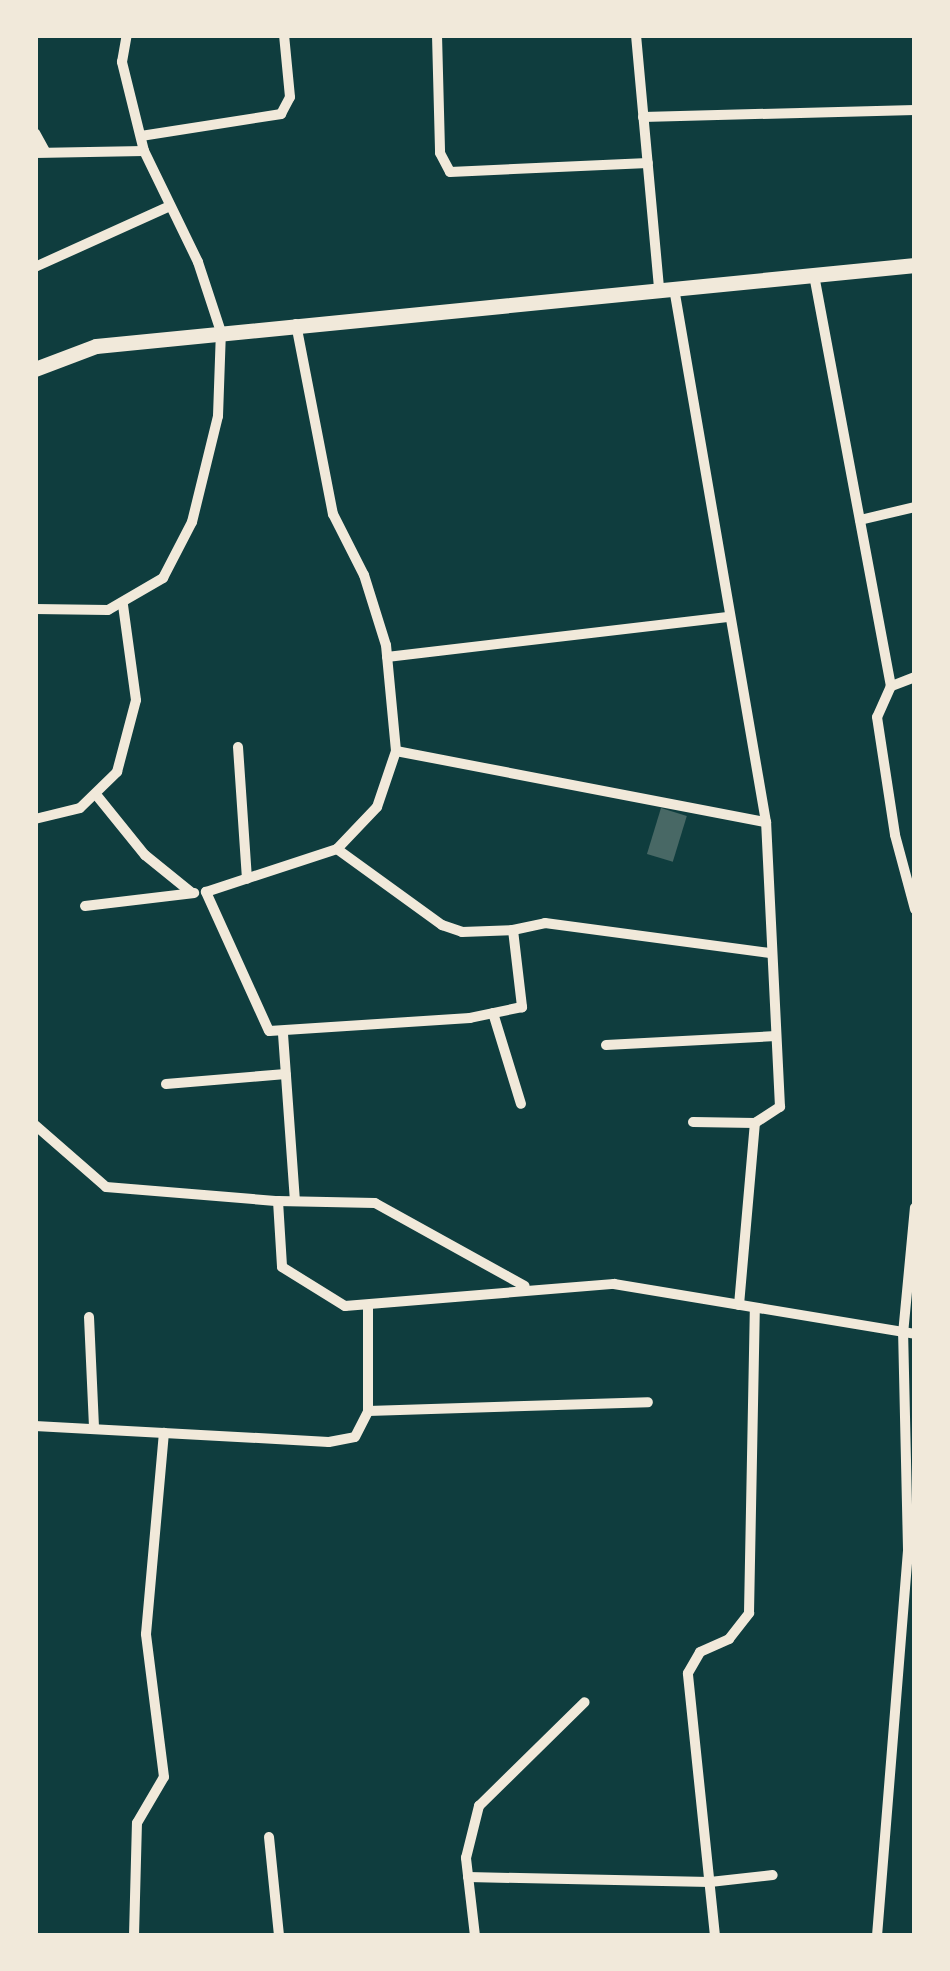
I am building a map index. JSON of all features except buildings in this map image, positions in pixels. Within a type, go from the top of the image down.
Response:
[{"type":"street","points":[[35,609],[123,605],[163,578],[192,522],[218,416],[221,332],[198,262],[168,208],[144,151],[122,62],[127,35]]},
{"type":"street","points":[[141,136],[282,114],[290,96],[284,35]]},
{"type":"street","points":[[437,35],[440,154],[450,172],[648,163]]},
{"type":"street","points":[[636,35],[648,163],[667,288],[766,822],[780,1106],[755,1123],[692,1122]]},
{"type":"street","points":[[643,116],[915,110]]},
{"type":"street","points":[[35,133],[40,152],[144,151]]},
{"type":"street","points":[[35,268],[168,208]]},
{"type":"street","points":[[35,369],[96,346],[915,265]]},
{"type":"street","points":[[814,275],[891,686],[878,717],[896,836],[915,909]]},
{"type":"street","points":[[85,906],[206,892],[337,849],[376,808],[396,750],[387,657],[364,574],[328,497],[296,324]]},
{"type":"street","points":[[860,520],[915,507]]},
{"type":"street","points":[[35,818],[98,797],[117,772],[134,717],[123,605]]},
{"type":"street","points":[[387,657],[730,618]]},
{"type":"street","points":[[891,686],[915,677]]},
{"type":"street","points":[[238,747],[247,879]]},
{"type":"street","points":[[396,750],[766,822]]},
{"type":"street","points":[[98,797],[145,855],[192,894]]},
{"type":"street","points":[[337,849],[442,924],[462,932],[513,930],[545,923],[770,953]]},
{"type":"street","points":[[206,892],[260,1016],[269,1031],[283,1034],[522,1007],[513,930]]},
{"type":"street","points":[[493,1013],[521,1104]]},
{"type":"street","points":[[283,1034],[294,1200]]},
{"type":"street","points":[[606,1045],[776,1036]]},
{"type":"street","points":[[166,1084],[286,1074]]},
{"type":"street","points":[[739,1304],[755,1123]]},
{"type":"street","points":[[35,1124],[106,1187],[278,1201],[375,1203],[527,1286]]},
{"type":"street","points":[[278,1201],[280,1259],[288,1276],[332,1302],[368,1306],[527,1286],[614,1284],[909,1334]]},
{"type":"street","points":[[877,1936],[912,1549],[909,1334],[915,1208]]},
{"type":"street","points":[[35,1426],[329,1442],[355,1437],[368,1411],[368,1306]]},
{"type":"street","points":[[715,1936],[688,1673],[700,1652],[729,1640],[749,1613],[755,1308]]},
{"type":"street","points":[[89,1317],[94,1429]]},
{"type":"street","points":[[368,1411],[648,1402]]},
{"type":"street","points":[[134,1936],[137,1823],[164,1777],[146,1634],[164,1433]]},
{"type":"street","points":[[475,1936],[468,1878],[468,1834],[479,1806],[585,1702]]},
{"type":"street","points":[[269,1837],[279,1936]]},
{"type":"street","points":[[468,1878],[710,1882],[772,1875]]}]
